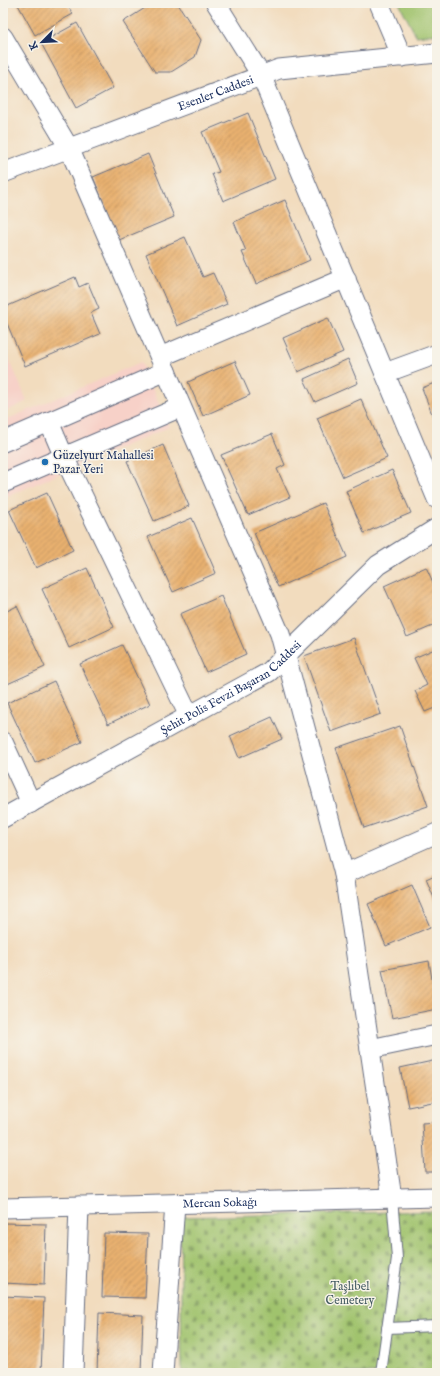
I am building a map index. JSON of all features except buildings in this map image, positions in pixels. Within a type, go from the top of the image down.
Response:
[{"type":"street","points":[[216,3],[262,75],[437,499]]},
{"type":"street","points":[[379,3],[402,57]]},
{"type":"street","points":[[3,38],[69,148],[280,634],[344,874],[392,1198]]},
{"type":"street","name":"Esenler Caddesi","points":[[3,173],[279,69],[437,53]]},
{"type":"street","points":[[3,442],[49,422],[163,364],[346,278]]},
{"type":"street","points":[[385,373],[437,354]]},
{"type":"street","points":[[3,483],[182,407]]},
{"type":"street","points":[[49,422],[64,457],[189,716]]},
{"type":"street","name":"Şehit Polis Fevzi Başaran Caddesi","points":[[3,818],[269,672],[378,565],[437,528]]},
{"type":"street","points":[[3,742],[31,803]]},
{"type":"street","points":[[344,874],[437,833]]},
{"type":"street","points":[[370,1049],[437,1035]]},
{"type":"street","name":"Mercan Sokağı","points":[[3,1208],[437,1197]]},
{"type":"street","points":[[163,1373],[175,1204]]},
{"type":"street","points":[[73,1373],[78,1206]]},
{"type":"lane","points":[[380,1373],[396,1258],[392,1198]]},
{"type":"lane","points":[[387,1328],[437,1326]]},
{"type":"shaded area","points":[[3,344],[27,401],[3,413]]},
{"type":"shaded area","name":"Güzelyurt Mahallesi Pazar Yeri","points":[[141,362],[169,427],[3,498],[3,421]]},
{"type":"green space","points":[[399,3],[437,3],[437,34],[416,36]]},
{"type":"green space","name":"Taşlıbel Cemetery","points":[[437,1211],[437,1373],[182,1373],[180,1217]]},
{"type":"place","name":"Güzelyurt Mahallesi Pazar Yeri","points":[[45,462]]}]
